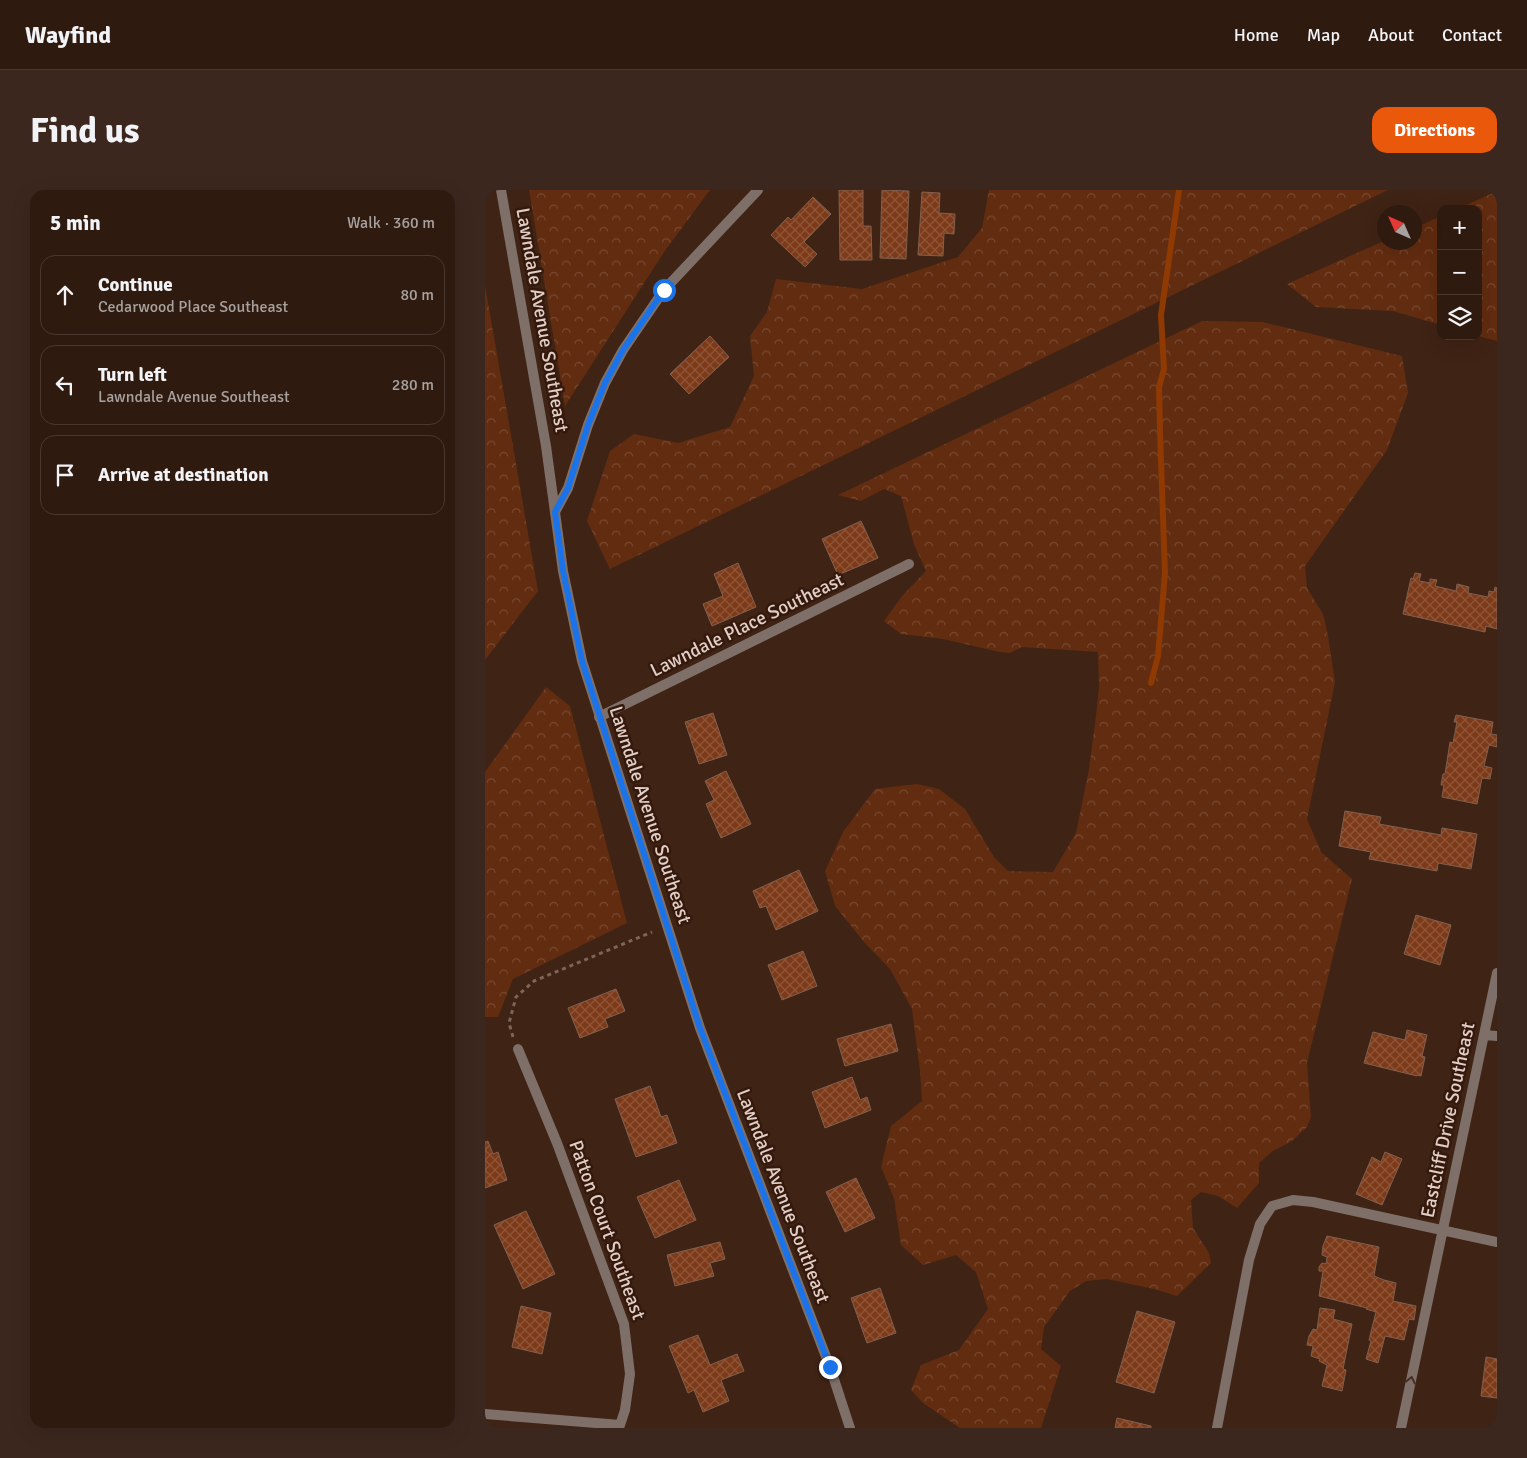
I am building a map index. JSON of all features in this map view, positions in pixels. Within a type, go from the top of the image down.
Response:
[{"type":"street","name":"Lawndale Avenue Southeast","points":[[501,190],[546,446],[563,571],[580,652],[599,717],[700,1028],[830,1367],[850,1428]]},
{"type":"street","points":[[555,512],[568,488],[588,425],[605,383],[623,350],[664,290],[758,190]]},
{"type":"street","name":"Lawndale Place Southeast","points":[[599,717],[909,564]]},
{"type":"street","name":"Eastcliff Drive Southeast","points":[[1217,1428],[1249,1260],[1260,1224],[1272,1206],[1293,1200],[1313,1202],[1443,1230],[1497,973]]},
{"type":"street","points":[[1484,1035],[1497,1036]]},
{"type":"street","name":"Patton Court Southeast","points":[[518,1049],[557,1143],[624,1324],[630,1374],[625,1410],[620,1427]]},
{"type":"street","points":[[1401,1428],[1443,1230],[1497,1242]]},
{"type":"street","points":[[485,1414],[620,1427]]},
{"type":"path","points":[[518,1049],[509,1024],[516,997],[534,980],[653,932]]},
{"type":"green space","points":[[529,190],[710,190],[664,252],[565,406]]},
{"type":"green space","points":[[989,190],[1388,190],[610,569],[587,521],[610,451],[634,434],[678,443],[730,427],[754,376],[750,336],[767,312],[776,279],[862,289],[958,257],[982,228]]},
{"type":"green space","points":[[1497,191],[1497,341],[1482,337],[1482,205],[1467,205]]},
{"type":"green space","points":[[1437,218],[1437,324],[1393,311],[1316,307],[1287,284],[1377,244],[1377,250],[1422,250],[1422,225]]},
{"type":"green space","points":[[485,285],[538,591],[485,660]]},
{"type":"green space","points":[[1202,321],[1263,322],[1402,356],[1408,393],[1387,450],[1305,566],[1307,588],[1323,614],[1335,682],[1307,819],[1321,852],[1352,879],[1307,1063],[1311,1117],[1307,1127],[1292,1141],[1273,1151],[1259,1163],[1259,1183],[1237,1208],[1218,1196],[1201,1192],[1191,1200],[1193,1228],[1209,1253],[1211,1263],[1177,1296],[1107,1279],[1086,1281],[1070,1291],[1044,1327],[1041,1349],[1061,1366],[1041,1428],[960,1428],[923,1403],[911,1390],[921,1365],[959,1350],[988,1309],[976,1272],[956,1255],[923,1265],[901,1245],[894,1198],[881,1167],[891,1126],[922,1101],[912,1009],[890,969],[864,942],[835,906],[825,871],[843,832],[875,789],[917,784],[939,789],[965,809],[994,857],[1008,871],[1053,872],[1076,833],[1089,769],[1096,716],[1099,687],[1098,652],[1022,647],[1010,653],[943,639],[901,634],[884,621],[902,596],[926,571],[914,544],[901,496],[884,489],[861,501],[838,495]]},
{"type":"green space","points":[[546,687],[570,706],[627,923],[513,979],[498,1017],[485,1017],[485,772]]},
{"type":"building","points":[[839,190],[863,190],[863,226],[871,226],[872,260],[840,260]]},
{"type":"building","points":[[882,190],[909,191],[906,259],[880,258]]},
{"type":"building","points":[[922,192],[940,193],[939,213],[955,214],[954,234],[944,233],[943,256],[918,255]]},
{"type":"building","points":[[813,197],[831,214],[804,242],[817,254],[805,267],[771,235],[788,217],[791,220]]},
{"type":"building","points":[[710,336],[729,357],[689,394],[670,374]]},
{"type":"building","points":[[861,521],[878,558],[838,575],[822,539]]},
{"type":"building","points":[[738,563],[756,607],[712,626],[703,604],[723,596],[714,574]]},
{"type":"building","points":[[1415,573],[1421,574],[1419,581],[1430,583],[1430,579],[1437,580],[1435,586],[1456,591],[1457,584],[1469,587],[1468,593],[1488,597],[1489,591],[1494,592],[1495,587],[1497,588],[1497,629],[1486,626],[1485,632],[1403,614],[1411,578],[1413,579]]},
{"type":"building","points":[[713,713],[727,755],[699,764],[685,722]]},
{"type":"building","points":[[1456,715],[1493,722],[1491,734],[1497,735],[1497,747],[1489,745],[1484,766],[1492,768],[1490,779],[1482,778],[1477,804],[1442,797],[1444,785],[1441,785],[1443,774],[1445,774],[1450,742],[1453,743],[1457,722],[1454,722]]},
{"type":"building","points":[[726,771],[751,824],[721,838],[706,804],[714,800],[705,781]]},
{"type":"building","points":[[1345,811],[1381,817],[1379,824],[1441,835],[1442,828],[1477,834],[1471,869],[1438,863],[1437,871],[1369,859],[1371,852],[1339,846]]},
{"type":"building","points":[[799,870],[818,911],[776,930],[766,906],[760,908],[753,891]]},
{"type":"building","points":[[1416,915],[1451,925],[1440,965],[1404,954]]},
{"type":"building","points":[[803,951],[817,986],[782,1000],[768,965]]},
{"type":"building","points":[[616,989],[625,1011],[605,1019],[608,1027],[580,1038],[568,1008]]},
{"type":"building","points":[[891,1024],[898,1051],[845,1066],[837,1039]]},
{"type":"building","points":[[1407,1030],[1427,1035],[1422,1056],[1425,1057],[1421,1076],[1364,1063],[1373,1032],[1405,1040]]},
{"type":"building","points":[[852,1077],[860,1100],[867,1097],[871,1110],[825,1128],[812,1092]]},
{"type":"building","points":[[650,1086],[661,1117],[667,1115],[677,1143],[636,1157],[615,1099]]},
{"type":"building","points":[[488,1141],[493,1154],[498,1152],[507,1180],[485,1188],[485,1142]]},
{"type":"building","points":[[1385,1152],[1402,1159],[1382,1205],[1356,1194],[1372,1157],[1381,1162]]},
{"type":"building","points":[[856,1178],[875,1218],[845,1232],[826,1192]]},
{"type":"building","points":[[679,1180],[696,1220],[655,1238],[637,1197]]},
{"type":"building","points":[[526,1211],[555,1274],[523,1289],[494,1225]]},
{"type":"building","points":[[1327,1236],[1379,1247],[1374,1276],[1396,1283],[1393,1301],[1416,1306],[1414,1320],[1409,1319],[1404,1340],[1385,1336],[1378,1363],[1366,1359],[1376,1312],[1319,1296],[1323,1271],[1319,1271],[1319,1267],[1322,1263],[1326,1264],[1327,1257],[1322,1255]]},
{"type":"building","points":[[720,1242],[725,1259],[710,1263],[714,1276],[675,1286],[667,1255]]},
{"type":"building","points":[[880,1288],[896,1333],[867,1343],[851,1298]]},
{"type":"building","points":[[521,1306],[551,1313],[542,1354],[512,1347]]},
{"type":"building","points":[[1320,1308],[1335,1310],[1333,1319],[1352,1324],[1343,1369],[1346,1370],[1342,1391],[1322,1386],[1327,1365],[1319,1361],[1320,1359],[1311,1356],[1313,1346],[1307,1345],[1313,1329],[1317,1330]]},
{"type":"building","points":[[1137,1311],[1175,1322],[1154,1393],[1116,1382]]},
{"type":"building","points":[[698,1335],[710,1365],[737,1354],[744,1371],[721,1380],[729,1401],[703,1412],[694,1390],[688,1393],[669,1346]]},
{"type":"building","points":[[1486,1357],[1497,1359],[1497,1398],[1481,1396]]},
{"type":"building","points":[[1117,1418],[1151,1426],[1151,1428],[1115,1428]]},
{"type":"waterway","points":[[1151,683],[1158,656],[1165,573],[1159,387],[1164,369],[1161,315],[1179,190]]},
{"type":"route","points":[[664,290],[623,350],[605,383],[588,425],[568,488],[555,512],[563,571],[582,661],[700,1028],[830,1367]]}]
